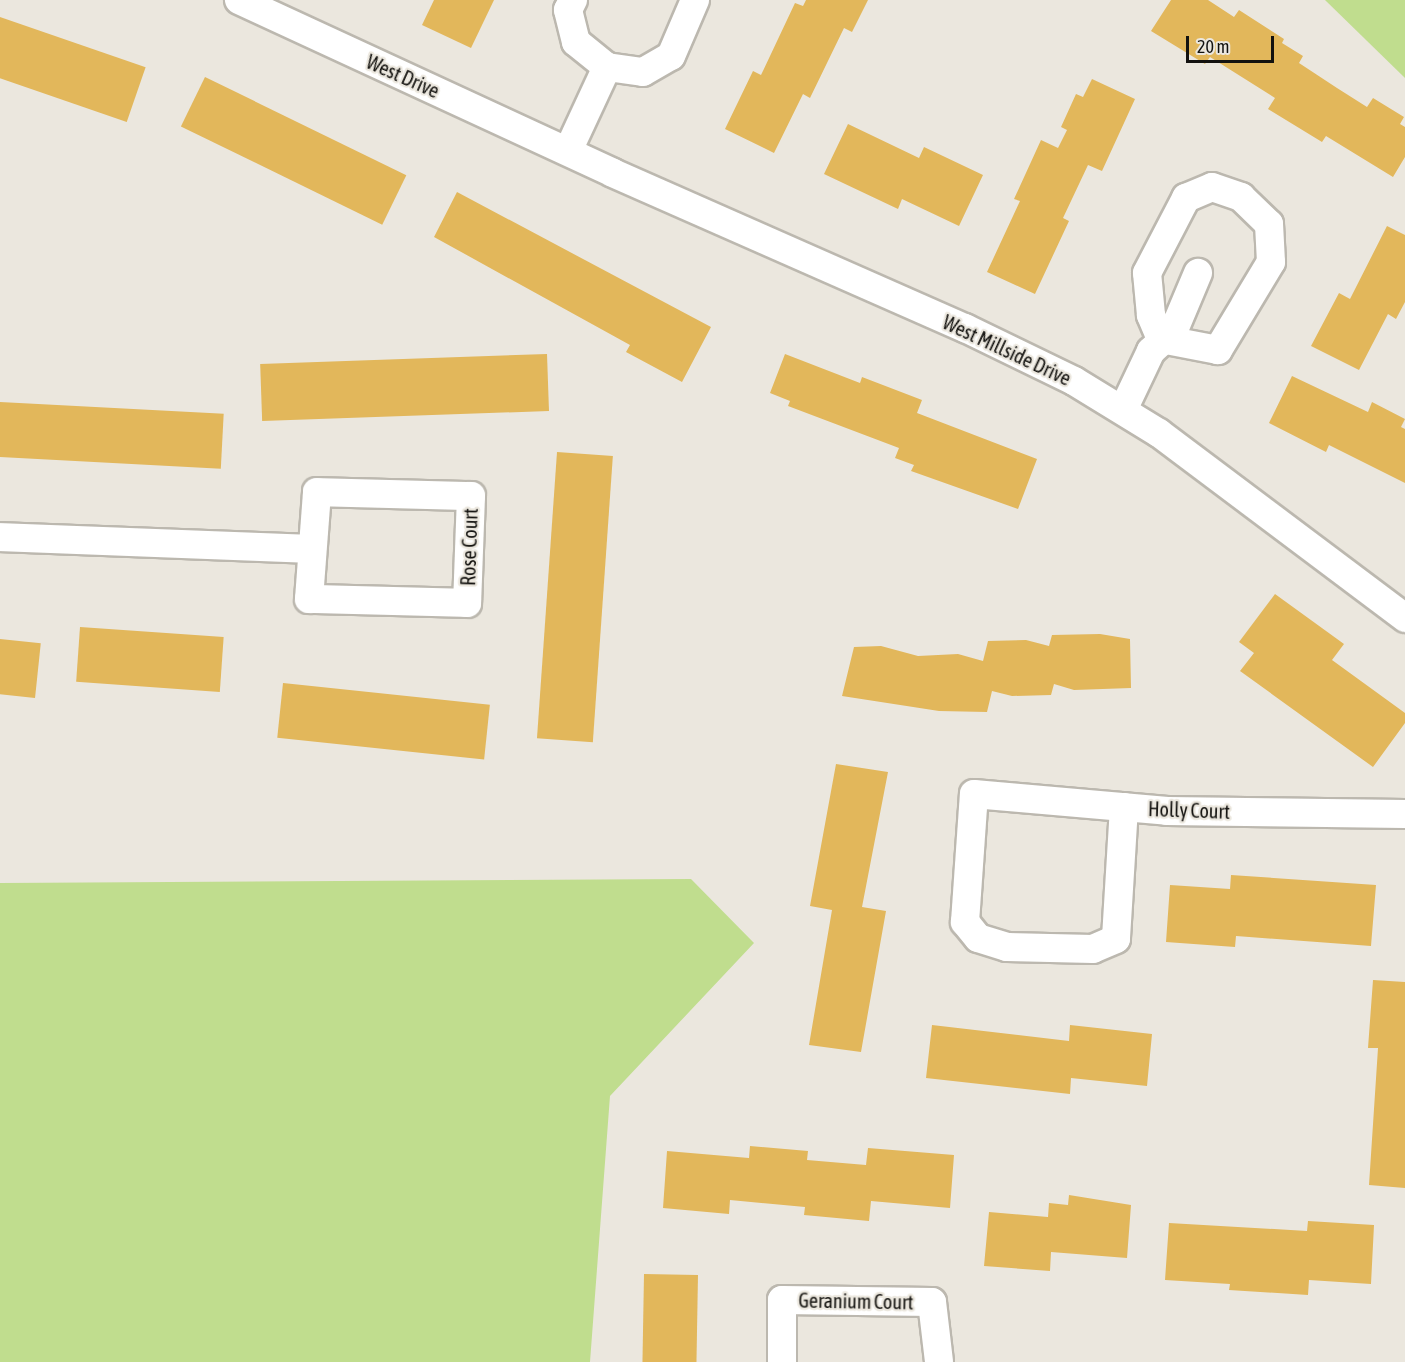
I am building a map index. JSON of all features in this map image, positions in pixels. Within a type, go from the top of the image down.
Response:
[{"type":"street","name":"West Drive","points":[[239,0],[567,151]]},
{"type":"street","points":[[573,0],[568,10],[576,42],[606,67],[642,72],[671,56],[695,0]]},
{"type":"street","points":[[567,151],[606,67]]},
{"type":"street","name":"West Millside Drive","points":[[567,151],[965,328],[1074,381],[1159,433],[1405,618]]},
{"type":"street","points":[[1212,187],[1241,197],[1269,224],[1271,262],[1218,350],[1161,339],[1151,315],[1147,273],[1186,198],[1212,187]]},
{"type":"street","points":[[1123,411],[1151,351],[1161,339],[1174,330],[1198,273]]},
{"type":"street","name":"Rose Court","points":[[317,492],[471,496],[467,603],[309,599],[312,549],[317,492]]},
{"type":"street","points":[[0,537],[312,549]]},
{"type":"street","name":"Holly Court","points":[[1124,807],[1116,939],[1093,949],[1007,947],[978,938],[964,922],[974,794],[1124,807],[1405,814]]},
{"type":"street","name":"Geranium Court","points":[[782,1362],[782,1300],[932,1302],[939,1362]]},
{"type":"green space","points":[[1325,0],[1405,0],[1405,78]]},
{"type":"green space","points":[[691,879],[754,943],[610,1096],[590,1362],[0,1362],[0,883]]},
{"type":"building","points":[[434,0],[494,0],[471,48],[422,25]]},
{"type":"building","points":[[806,0],[868,0],[852,32],[844,28],[810,98],[803,94],[774,153],[725,129],[753,71],[761,75],[795,3],[803,6]]},
{"type":"building","points":[[1171,0],[1208,0],[1234,17],[1239,10],[1284,39],[1282,43],[1303,56],[1299,63],[1337,88],[1367,107],[1373,98],[1404,117],[1400,124],[1405,127],[1405,157],[1393,177],[1326,136],[1322,142],[1268,109],[1275,98],[1210,57],[1205,64],[1151,31]]},
{"type":"building","points":[[0,17],[146,67],[127,122],[0,78]]},
{"type":"building","points":[[205,77],[406,175],[382,225],[181,126]]},
{"type":"building","points":[[1092,79],[1135,99],[1102,171],[1088,165],[1063,218],[1069,221],[1035,294],[987,272],[1020,201],[1014,199],[1041,140],[1058,148],[1067,130],[1061,127],[1076,94],[1083,97]]},
{"type":"building","points":[[848,124],[919,158],[924,147],[983,175],[959,226],[902,199],[898,209],[824,174]]},
{"type":"building","points":[[457,192],[711,327],[682,382],[626,352],[630,345],[434,237]]},
{"type":"building","points":[[1387,226],[1405,235],[1405,302],[1396,319],[1388,314],[1359,370],[1311,346],[1339,293],[1350,299]]},
{"type":"building","points":[[547,354],[549,411],[262,421],[260,364]]},
{"type":"building","points":[[785,354],[860,383],[862,377],[922,400],[917,413],[1037,459],[1018,509],[911,471],[914,465],[895,458],[899,448],[788,406],[790,401],[770,393]]},
{"type":"building","points":[[1292,376],[1368,412],[1372,402],[1405,419],[1401,427],[1405,429],[1405,483],[1329,445],[1326,452],[1269,423]]},
{"type":"building","points":[[0,402],[224,414],[221,469],[0,457]]},
{"type":"building","points":[[557,452],[613,456],[593,742],[537,738]]},
{"type":"building","points":[[1275,594],[1344,644],[1332,660],[1405,713],[1405,723],[1373,767],[1240,671],[1254,653],[1239,642]]},
{"type":"building","points":[[80,627],[224,637],[220,692],[76,682]]},
{"type":"building","points":[[1100,634],[1130,639],[1131,688],[1074,690],[1054,684],[1051,695],[1012,696],[992,691],[987,712],[939,711],[842,696],[854,647],[881,646],[918,656],[958,654],[983,661],[988,641],[1026,640],[1049,646],[1052,635]]},
{"type":"building","points":[[0,639],[41,643],[35,698],[0,694]]},
{"type":"building","points":[[283,683],[490,705],[484,759],[277,738]]},
{"type":"building","points":[[836,764],[888,772],[862,907],[886,911],[861,1052],[809,1045],[832,910],[810,906]]},
{"type":"building","points":[[1231,875],[1376,885],[1371,946],[1236,936],[1235,947],[1166,942],[1170,885],[1230,889]]},
{"type":"building","points":[[1373,980],[1405,982],[1405,1188],[1369,1185],[1378,1048],[1368,1048]]},
{"type":"building","points":[[932,1025],[1069,1041],[1070,1025],[1152,1034],[1147,1086],[1071,1078],[1070,1094],[926,1078]]},
{"type":"building","points":[[750,1146],[808,1151],[807,1160],[866,1165],[868,1148],[954,1155],[950,1208],[871,1201],[869,1221],[804,1215],[805,1207],[730,1200],[729,1214],[663,1208],[667,1151],[749,1158]]},
{"type":"building","points":[[1069,1195],[1131,1205],[1127,1258],[1051,1252],[1050,1271],[984,1266],[989,1212],[1048,1217],[1049,1203],[1068,1205]]},
{"type":"building","points":[[1308,1221],[1374,1225],[1371,1284],[1309,1280],[1308,1295],[1229,1290],[1230,1284],[1165,1280],[1169,1223],[1307,1231]]},
{"type":"building","points":[[644,1274],[698,1275],[696,1362],[642,1362]]}]
